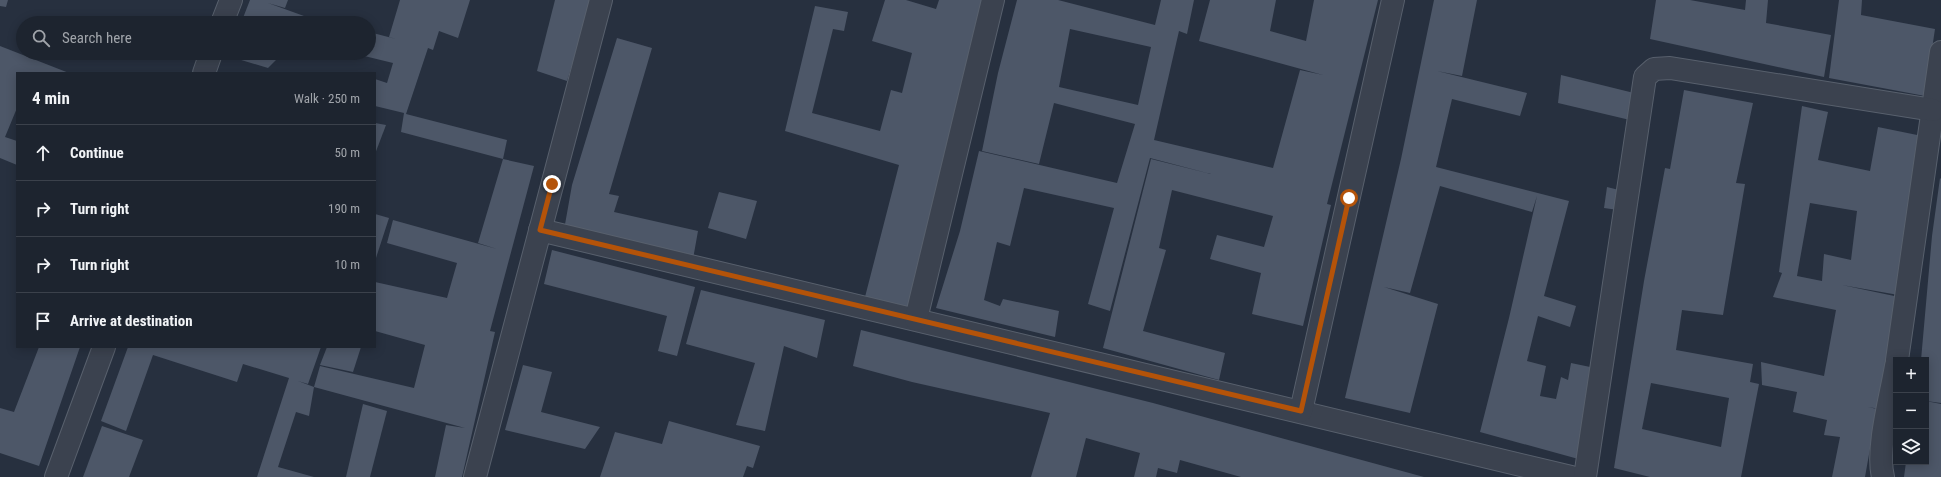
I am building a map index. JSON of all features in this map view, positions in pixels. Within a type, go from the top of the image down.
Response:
[{"type":"street","points":[[225,16],[231,0]]},
{"type":"street","points":[[475,477],[601,0]]},
{"type":"street","points":[[916,319],[993,0]]},
{"type":"street","points":[[1301,411],[1393,0]]},
{"type":"street","points":[[1897,357],[1941,52]]},
{"type":"street","points":[[204,72],[209,60]]},
{"type":"street","points":[[1585,477],[1645,77],[1654,69],[1670,68],[1933,110]]},
{"type":"street","points":[[540,230],[1301,411],[1571,477]]},
{"type":"street","points":[[56,477],[104,348]]},
{"type":"street","points":[[1883,477],[1880,466],[1893,382]]},
{"type":"building","points":[[0,0],[8,0],[6,7],[0,6]]},
{"type":"building","points":[[250,0],[288,0],[285,8],[268,3],[304,16],[244,16]]},
{"type":"building","points":[[400,0],[470,0],[458,38],[439,31],[433,50],[428,48],[406,114],[507,140],[503,159],[401,132],[404,113],[376,106],[376,79],[387,83],[393,63],[376,59],[376,34],[396,39],[389,37]]},
{"type":"building","points":[[555,0],[592,0],[567,81],[537,71]]},
{"type":"building","points":[[885,0],[906,0],[936,9],[939,0],[985,0],[909,307],[865,297],[899,165],[785,131],[815,6],[848,12],[844,31],[833,29],[812,113],[880,131],[891,90],[902,93],[912,53],[872,41]]},
{"type":"building","points":[[1017,0],[1058,0],[1155,25],[1161,0],[1194,0],[1187,34],[1179,31],[1154,140],[1273,168],[1300,70],[1323,75],[1199,41],[1210,0],[1276,0],[1270,31],[1306,41],[1314,0],[1378,0],[1327,204],[1331,205],[1303,326],[1252,314],[1261,273],[1210,259],[1217,235],[1264,247],[1273,216],[1172,190],[1159,248],[1166,250],[1143,331],[1225,353],[1219,380],[1103,348],[1151,159],[1211,174],[1150,158],[1110,311],[1088,304],[1114,208],[1024,188],[1010,246],[997,242],[984,300],[1000,306],[1003,299],[1059,311],[1055,337],[936,308],[960,231],[979,151],[1117,183],[1135,124],[1054,103],[1039,164],[982,151],[998,73]],"holes":[[[1070,29],[1151,47],[1138,105],[1059,87]]]},
{"type":"building","points":[[1434,0],[1477,0],[1462,76],[1437,71],[1527,93],[1520,116],[1452,99],[1436,167],[1569,201],[1544,296],[1576,306],[1570,327],[1538,316],[1527,361],[1546,366],[1540,396],[1556,399],[1561,377],[1568,380],[1571,363],[1595,368],[1582,460],[1480,432],[1509,318],[1537,196],[1532,212],[1440,186],[1410,293],[1384,287],[1438,304],[1410,413],[1345,398],[1401,159]]},
{"type":"building","points":[[1656,0],[1690,0],[1745,10],[1746,0],[1768,0],[1766,23],[1831,35],[1824,77],[1650,39]]},
{"type":"building","points":[[1839,0],[1862,0],[1861,15],[1935,29],[1925,96],[1829,78]]},
{"type":"building","points":[[617,38],[652,48],[609,194],[619,196],[614,212],[698,231],[693,259],[564,230],[572,185]]},
{"type":"building","points":[[0,46],[16,52],[16,60],[36,60],[66,72],[16,72],[16,110],[5,137],[16,141],[16,165],[0,158]]},
{"type":"building","points":[[241,60],[276,60],[268,68]]},
{"type":"building","points":[[1561,75],[1634,93],[1630,120],[1558,103]]},
{"type":"building","points":[[1684,90],[1753,103],[1736,183],[1745,184],[1723,315],[1682,310],[1676,350],[1753,364],[1750,382],[1759,384],[1741,477],[1650,477],[1614,468],[1644,281],[1665,168],[1670,169]],"holes":[[[1651,383],[1729,398],[1721,447],[1642,429]]]},
{"type":"building","points":[[1802,106],[1828,112],[1818,160],[1870,171],[1878,127],[1927,137],[1904,296],[1842,285],[1899,297],[1880,409],[1868,407],[1877,409],[1865,477],[1832,477],[1840,437],[1824,435],[1827,420],[1793,412],[1797,392],[1762,385],[1761,362],[1824,376],[1836,310],[1773,297],[1782,273],[1779,272]],"holes":[[[1810,203],[1857,211],[1851,260],[1824,254],[1822,281],[1797,276]]]},
{"type":"building","points":[[376,123],[386,125],[376,151]]},
{"type":"building","points":[[503,159],[534,166],[490,331],[495,332],[462,477],[435,477],[446,425],[465,428],[314,387],[320,366],[414,388],[425,345],[376,331],[376,282],[447,298],[457,263],[387,243],[393,220],[497,249],[478,243]]},
{"type":"building","points":[[1940,178],[1941,403],[1929,401],[1929,357],[1921,357],[1932,236]]},
{"type":"building","points":[[1607,187],[1619,190],[1618,210],[1604,208]]},
{"type":"building","points":[[719,192],[757,201],[746,239],[708,228]]},
{"type":"building","points":[[376,214],[389,218],[376,258]]},
{"type":"building","points":[[552,250],[695,287],[677,356],[658,351],[667,316],[544,284]]},
{"type":"building","points":[[701,290],[825,320],[817,358],[784,346],[765,431],[736,425],[755,363],[686,344]]},
{"type":"building","points":[[861,330],[1153,403],[1424,477],[1241,477],[1180,460],[1177,473],[1158,468],[1156,477],[1134,477],[1140,453],[1086,438],[1076,477],[1031,477],[1050,413],[912,382],[853,366]]},
{"type":"building","points":[[39,348],[80,348],[39,466],[0,453],[0,408],[14,412]]},
{"type":"building","points":[[128,348],[321,348],[308,384],[298,381],[314,387],[309,416],[296,412],[278,467],[314,477],[257,477],[289,378],[243,364],[237,382],[153,355],[126,431],[101,421]]},
{"type":"building","points":[[327,348],[361,348],[353,372],[320,365]]},
{"type":"building","points":[[523,365],[552,372],[541,412],[600,427],[585,449],[505,430]]},
{"type":"building","points":[[1929,402],[1941,404],[1941,477],[1904,477],[1906,465],[1929,465]]},
{"type":"building","points":[[363,404],[387,411],[370,477],[346,477]]},
{"type":"building","points":[[669,421],[760,446],[753,468],[747,466],[743,477],[600,477],[615,432],[662,444]]},
{"type":"building","points":[[102,426],[143,440],[129,477],[83,477]]},
{"type":"route","points":[[552,184],[540,230],[1301,411],[1349,198]]}]
